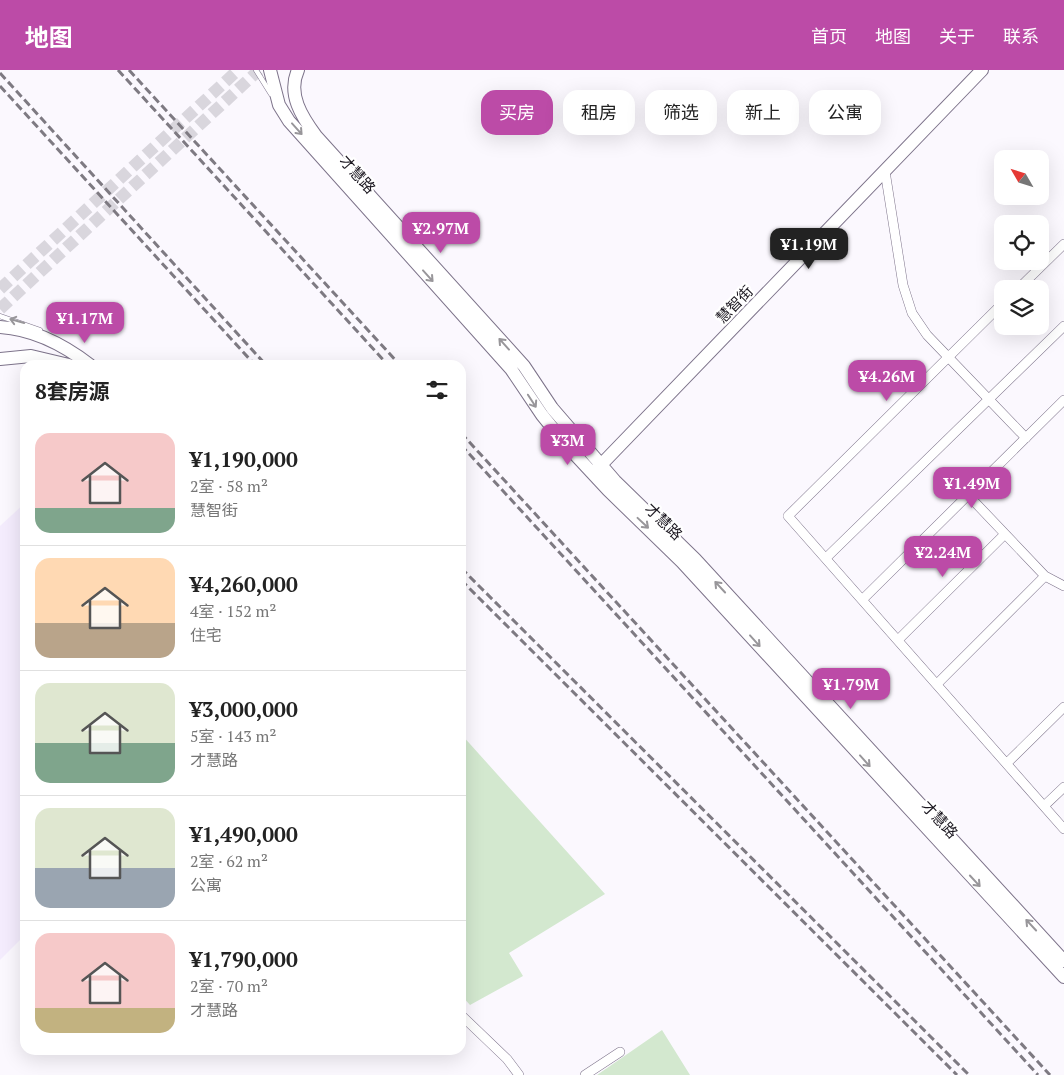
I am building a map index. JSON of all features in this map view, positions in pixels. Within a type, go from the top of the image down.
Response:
[{"type":"street","name":"才慧路","points":[[270,70],[279,105],[289,121],[511,368],[542,416],[695,559],[1064,961]]},
{"type":"street","name":"才慧路","points":[[298,70],[294,78],[296,99],[301,115],[316,136],[524,366],[594,466],[1064,977]]},
{"type":"street","name":"慧智街","points":[[594,466],[972,70]]},
{"type":"street","name":"慧智街","points":[[594,466],[886,171],[982,70]]},
{"type":"street","points":[[886,171],[907,301],[923,330],[1026,438]]},
{"type":"street","points":[[1027,280],[1064,244]]},
{"type":"street","points":[[994,312],[788,516],[1064,828]]},
{"type":"street","points":[[826,558],[1064,326]]},
{"type":"street","points":[[0,327],[24,331],[64,346],[83,360]]},
{"type":"street","points":[[0,359],[31,356],[48,360]]},
{"type":"street","points":[[862,600],[1064,400]]},
{"type":"street","points":[[968,495],[1045,576],[1064,586]]},
{"type":"street","points":[[898,640],[1005,534]]},
{"type":"street","points":[[937,684],[1045,576]]},
{"type":"street","points":[[1007,763],[1064,707]]},
{"type":"street","points":[[1044,806],[1064,787]]},
{"type":"street","points":[[466,1020],[507,1059],[519,1075]]},
{"type":"street","points":[[585,1075],[620,1052]]},
{"type":"lane","points":[[256,70],[279,105]]},
{"type":"lane","points":[[0,316],[38,329],[64,346]]},
{"type":"shaded area","points":[[20,508],[20,940],[0,960],[0,526]]},
{"type":"green space","points":[[466,740],[605,894],[509,953],[523,976],[470,1005],[466,1001]]},
{"type":"green space","points":[[662,1030],[690,1075],[597,1075]]},
{"type":"tunnel","points":[[0,289],[238,70]]},
{"type":"tunnel","points":[[0,309],[259,70]]},
{"type":"railway","points":[[118,70],[383,360]]},
{"type":"railway","points":[[129,70],[395,360]]},
{"type":"railway","points":[[0,73],[261,360]]},
{"type":"railway","points":[[0,86],[250,360]]},
{"type":"railway","points":[[466,438],[1050,1075]]},
{"type":"railway","points":[[466,450],[1038,1075]]},
{"type":"railway","points":[[466,573],[969,1075]]},
{"type":"railway","points":[[466,585],[957,1075]]}]
